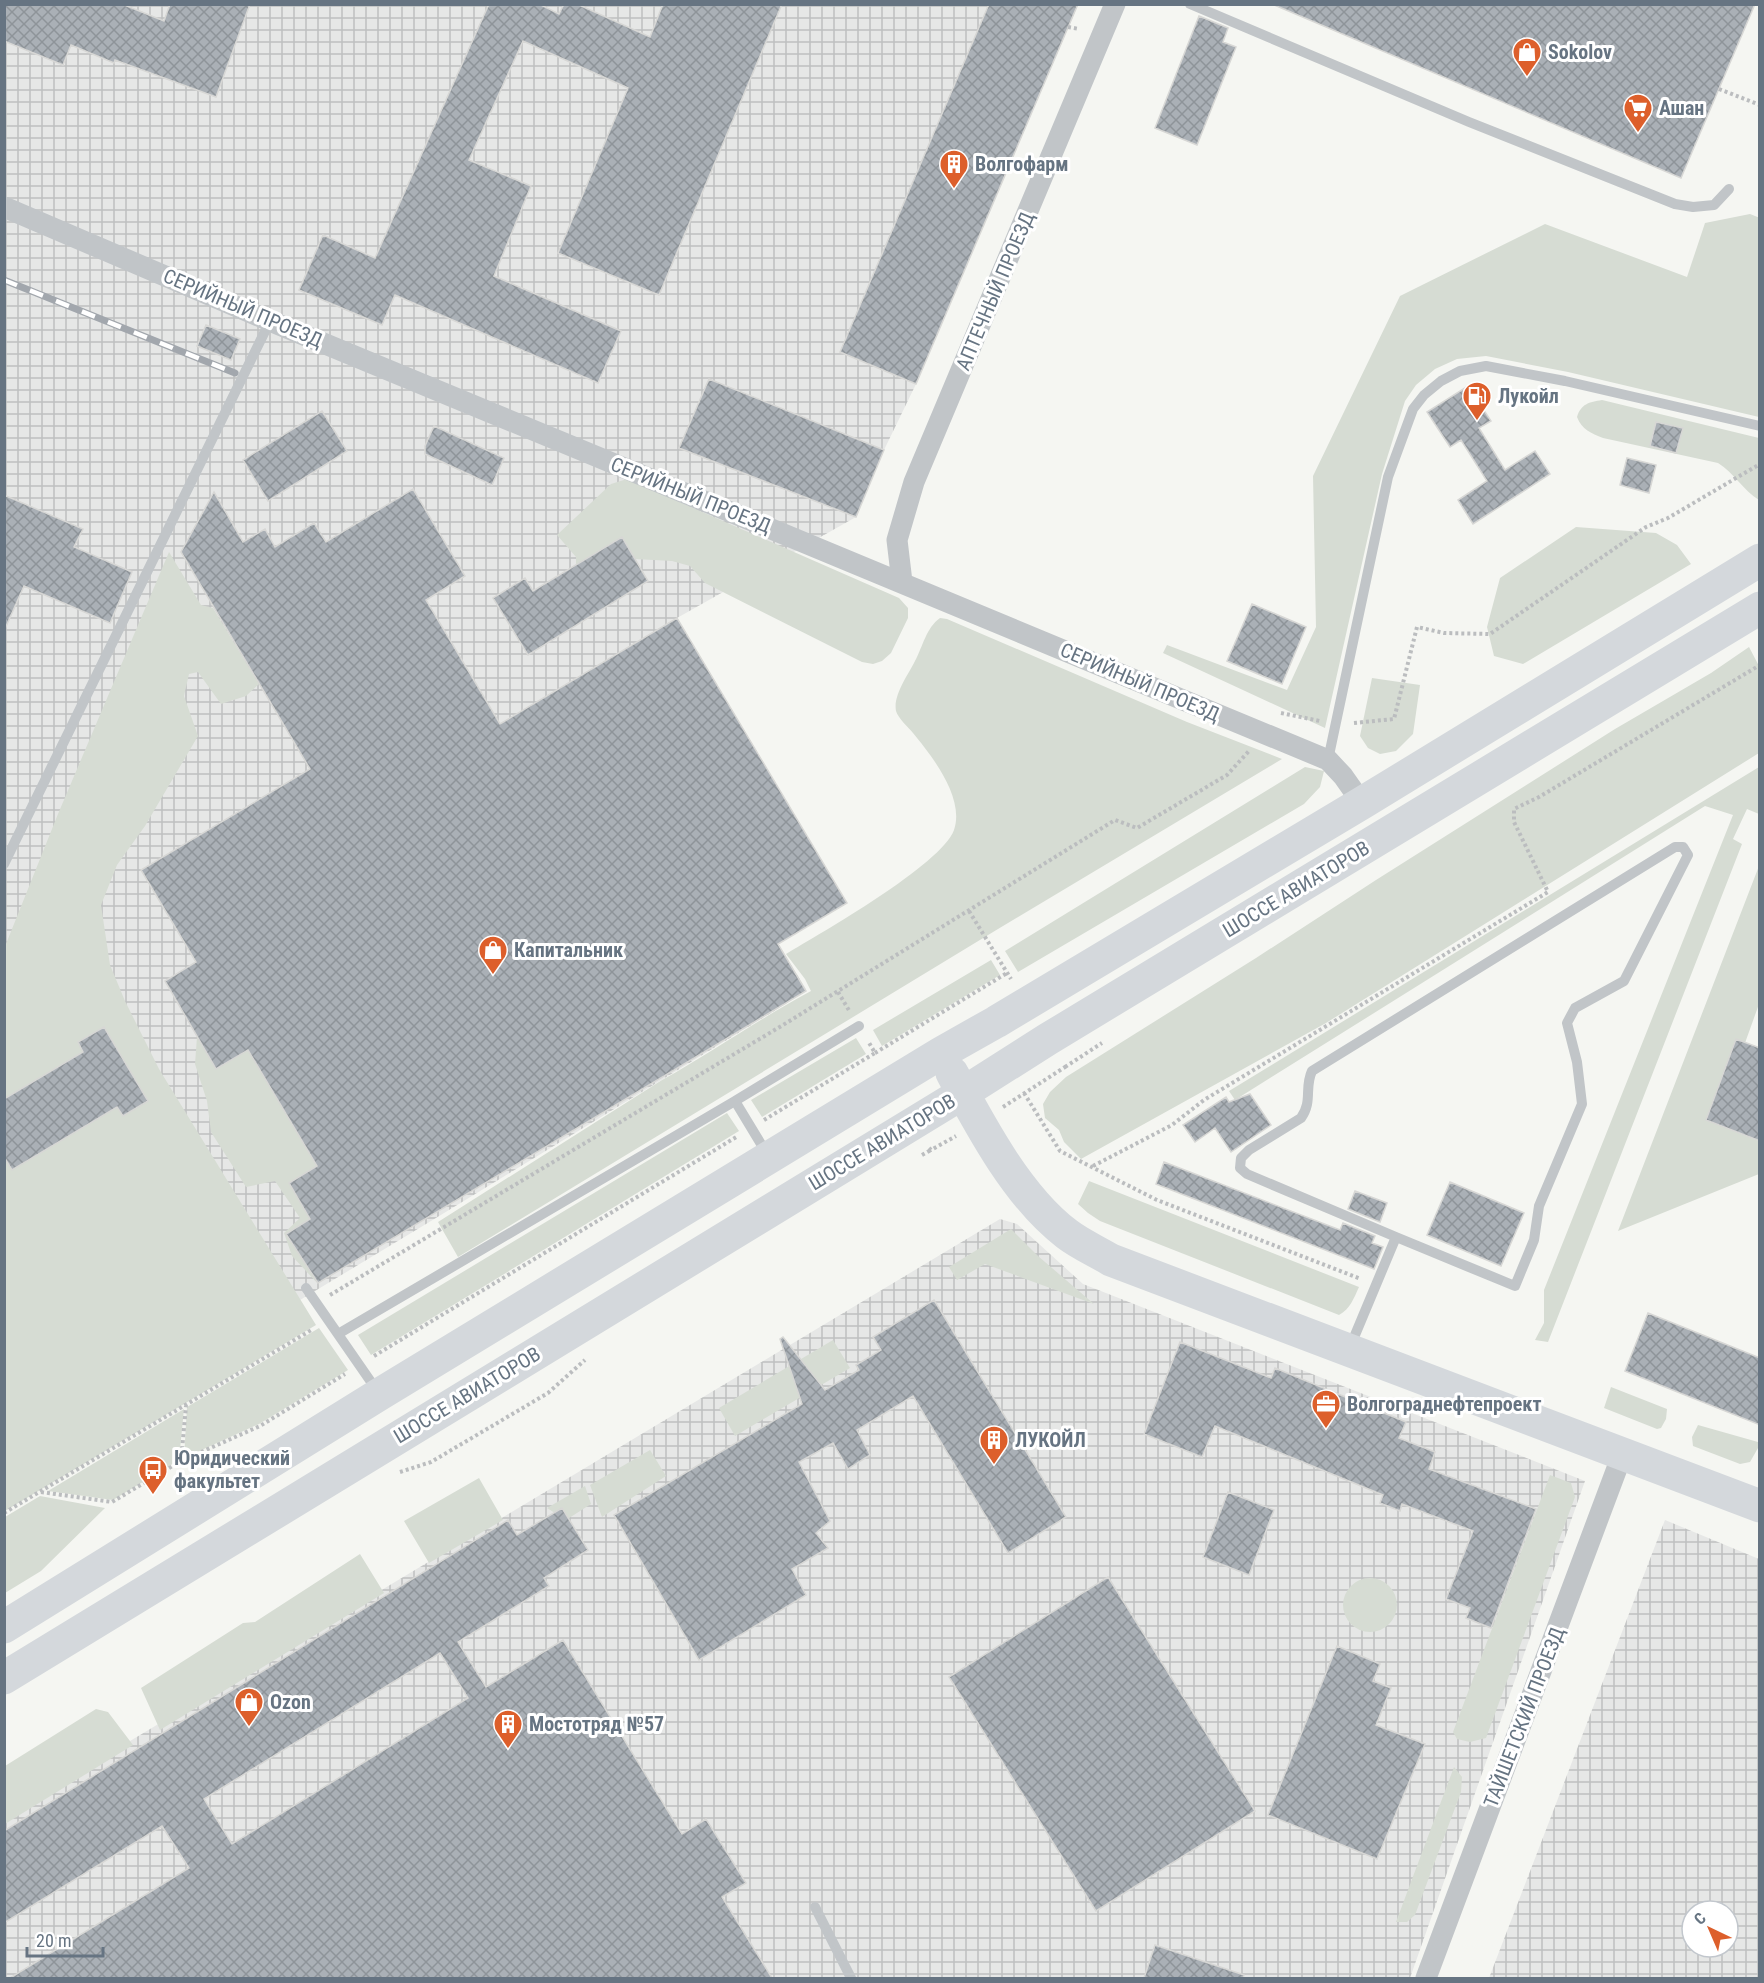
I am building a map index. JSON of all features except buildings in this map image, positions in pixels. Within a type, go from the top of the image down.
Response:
[{"type":"main road","name":"ШОССЕ АВИАТОРОВ","points":[[4,1627],[380,1394],[941,1053],[1362,803],[1760,560]]},
{"type":"main road","name":"ШОССЕ АВИАТОРОВ","points":[[4,1678],[1068,1027],[1760,608]]},
{"type":"main road","points":[[941,1053],[1008,1168],[1031,1201],[1067,1234],[1111,1260],[1760,1506]]},
{"type":"street","name":"АПТЕЧНЫЙ ПРОЕЗД","points":[[902,582],[897,540],[914,482],[1115,4]]},
{"type":"street","name":"СЕРИЙНЫЙ ПРОЕЗД","points":[[4,207],[270,321],[1328,760],[1343,776],[1362,803]]},
{"type":"street","name":"ТАЙШЕТСКИЙ ПРОЕЗД","points":[[1426,1978],[1622,1455]]},
{"type":"lane","points":[[1190,4],[1469,122],[1675,204],[1694,207],[1714,205],[1729,189]]},
{"type":"lane","points":[[4,864],[270,321]]},
{"type":"lane","points":[[1328,760],[1388,477],[1413,409],[1424,395],[1441,381],[1460,371],[1486,366],[1565,381],[1760,426]]},
{"type":"lane","points":[[1675,847],[1683,847],[1688,855],[1624,981],[1575,1008],[1567,1023],[1577,1062],[1582,1104],[1539,1206],[1534,1240],[1515,1286],[1396,1237],[1247,1174],[1240,1168],[1241,1158],[1249,1150],[1300,1118],[1306,1110],[1309,1099],[1308,1079],[1312,1071],[1675,847]]},
{"type":"lane","points":[[338,1334],[859,1026]]},
{"type":"lane","points":[[735,1101],[769,1158]]},
{"type":"lane","points":[[1348,1350],[1396,1237]]},
{"type":"lane","points":[[306,1287],[380,1394]]},
{"type":"lane","points":[[815,1907],[851,1978]]},
{"type":"path","points":[[1719,89],[1760,105]]},
{"type":"path","points":[[1093,1166],[1172,1125],[1204,1100],[1548,892],[1514,822],[1514,810],[1760,665]]},
{"type":"path","points":[[349,1327],[328,1297],[783,1025]]},
{"type":"path","points":[[41,1492],[112,1502],[181,1461],[260,1426],[875,1053]]},
{"type":"path","points":[[1024,1093],[1060,1151],[1157,1200],[1376,1285]]},
{"type":"path","points":[[4,1513],[329,1320]]},
{"type":"path","points":[[181,1461],[186,1406]]},
{"type":"shaded area","points":[[5,5],[1078,5],[916,384],[884,450],[856,517],[677,618],[847,903],[778,944],[806,989],[784,1005],[431,1221],[5,1478]]},
{"type":"shaded area","points":[[1750,214],[1760,218],[1759,417],[1568,372],[1486,356],[1457,359],[1435,369],[1416,385],[1405,401],[1382,474],[1325,728],[1163,653],[1167,645],[1287,690],[1316,627],[1313,476],[1400,296],[1545,224],[1687,277],[1705,223]]},
{"type":"shaded area","points":[[1602,400],[1759,438],[1759,500],[1718,463],[1603,438],[1587,430],[1577,417],[1581,409],[1586,404]]},
{"type":"shaded area","points":[[627,479],[899,598],[908,608],[908,618],[891,653],[882,661],[873,664],[862,662],[705,583],[690,566],[672,561],[635,559],[622,537],[576,565],[576,557],[557,535],[611,484]]},
{"type":"shaded area","points":[[1576,527],[1656,533],[1677,545],[1691,564],[1523,664],[1494,656],[1487,627],[1500,578]]},
{"type":"shaded area","points":[[169,552],[201,605],[213,608],[259,684],[246,696],[221,704],[198,672],[189,674],[184,696],[198,736],[145,826],[117,865],[101,905],[110,965],[159,1069],[316,1325],[5,1511],[4,949],[58,814]]},
{"type":"shaded area","points":[[940,618],[1187,722],[1282,759],[458,1257],[438,1222],[662,1080],[811,991],[786,954],[878,897],[927,861],[944,845],[954,830],[956,818],[951,791],[929,753],[896,711],[897,698],[902,685],[928,632]]},
{"type":"shaded area","points":[[1749,647],[1759,666],[1759,753],[1326,1023],[1081,1159],[1064,1142],[1059,1130],[1045,1118],[1043,1104],[1050,1092],[1066,1077],[1615,729],[1711,673]]},
{"type":"shaded area","points":[[1372,678],[1420,685],[1413,734],[1396,751],[1380,754],[1368,748],[1360,736]]},
{"type":"shaded area","points":[[1305,767],[1324,771],[1320,787],[1304,804],[1018,972],[1005,951]]},
{"type":"shaded area","points":[[1759,767],[1759,814],[1747,809],[1733,839],[1742,844],[1548,1342],[1535,1340],[1544,1323],[1544,1290],[1733,815],[1705,806],[1235,1100],[1229,1091]]},
{"type":"shaded area","points":[[1759,866],[1759,1004],[1745,1043],[1736,1040],[1706,1120],[1759,1141],[1759,1174],[1618,1231]]},
{"type":"shaded area","points":[[991,960],[1000,975],[882,1046],[873,1030]]},
{"type":"shaded area","points":[[197,1037],[216,1069],[248,1050],[317,1166],[289,1183],[310,1219],[286,1234],[319,1285],[292,1256],[284,1233],[300,1218],[275,1181],[246,1187],[211,1132],[207,1101],[195,1064]]},
{"type":"shaded area","points":[[856,1038],[866,1054],[762,1117],[751,1100]]},
{"type":"shaded area","points":[[727,1113],[739,1131],[371,1355],[358,1335]]},
{"type":"shaded area","points":[[1089,1181],[1359,1287],[1349,1306],[1339,1315],[1100,1221],[1078,1204]]},
{"type":"shaded area","points":[[1000,1219],[1017,1224],[1083,1284],[1585,1481],[1410,1978],[5,1978],[5,1816]]},
{"type":"shaded area","points":[[1011,1229],[1038,1256],[1094,1304],[985,1264],[957,1280],[949,1267]]},
{"type":"shaded area","points":[[319,1328],[348,1370],[259,1424],[184,1458],[187,1407]]},
{"type":"shaded area","points":[[833,1340],[850,1368],[735,1436],[719,1408]]},
{"type":"shaded area","points":[[1611,1387],[1667,1409],[1666,1419],[1661,1428],[1657,1429],[1604,1408]]},
{"type":"shaded area","points":[[184,1409],[179,1460],[113,1500],[48,1491]]},
{"type":"shaded area","points":[[1698,1425],[1758,1442],[1758,1448],[1750,1462],[1740,1464],[1693,1446],[1692,1437]]},
{"type":"shaded area","points":[[650,1450],[666,1476],[602,1517],[590,1485]]},
{"type":"shaded area","points":[[1550,1475],[1571,1483],[1575,1497],[1486,1738],[1470,1742],[1457,1739],[1453,1732]]},
{"type":"shaded area","points":[[479,1478],[503,1520],[429,1563],[404,1521]]},
{"type":"shaded area","points":[[585,1486],[591,1504],[566,1520],[547,1508]]},
{"type":"shaded area","points":[[40,1496],[105,1508],[41,1571],[5,1593],[5,1517]]},
{"type":"shaded area","points":[[1665,1520],[1759,1559],[1759,1978],[1489,1978]]},
{"type":"shaded area","points":[[360,1554],[384,1593],[160,1730],[141,1688],[243,1623],[255,1622]]},
{"type":"shaded area","points":[[1370,1578],[1380,1580],[1389,1586],[1395,1595],[1397,1605],[1395,1615],[1389,1624],[1380,1630],[1370,1632],[1360,1630],[1351,1624],[1345,1615],[1343,1605],[1345,1595],[1351,1586],[1360,1580]]},
{"type":"shaded area","points":[[96,1709],[108,1712],[133,1745],[5,1824],[5,1766]]},
{"type":"shaded area","points":[[1454,1767],[1462,1777],[1461,1792],[1415,1915],[1407,1922],[1396,1922]]},
{"type":"railway","points":[[4,280],[235,373]]},
{"type":"place","name":"Sokolov","points":[[1527,78]]},
{"type":"place","name":"Ашан","points":[[1638,134]]},
{"type":"place","name":"Волгофарм","points":[[954,190]]},
{"type":"place","name":"Лукойл","points":[[1477,422]]},
{"type":"place","name":"Капитальник","points":[[493,976]]},
{"type":"place","name":"Волгограднефтепроект","points":[[1326,1430]]},
{"type":"place","name":"ЛУКОЙЛ","points":[[994,1466]]},
{"type":"place","name":"Юридический факультет","points":[[153,1496]]},
{"type":"place","name":"Ozon","points":[[249,1728]]},
{"type":"place","name":"Мостотряд №57","points":[[508,1750]]}]
